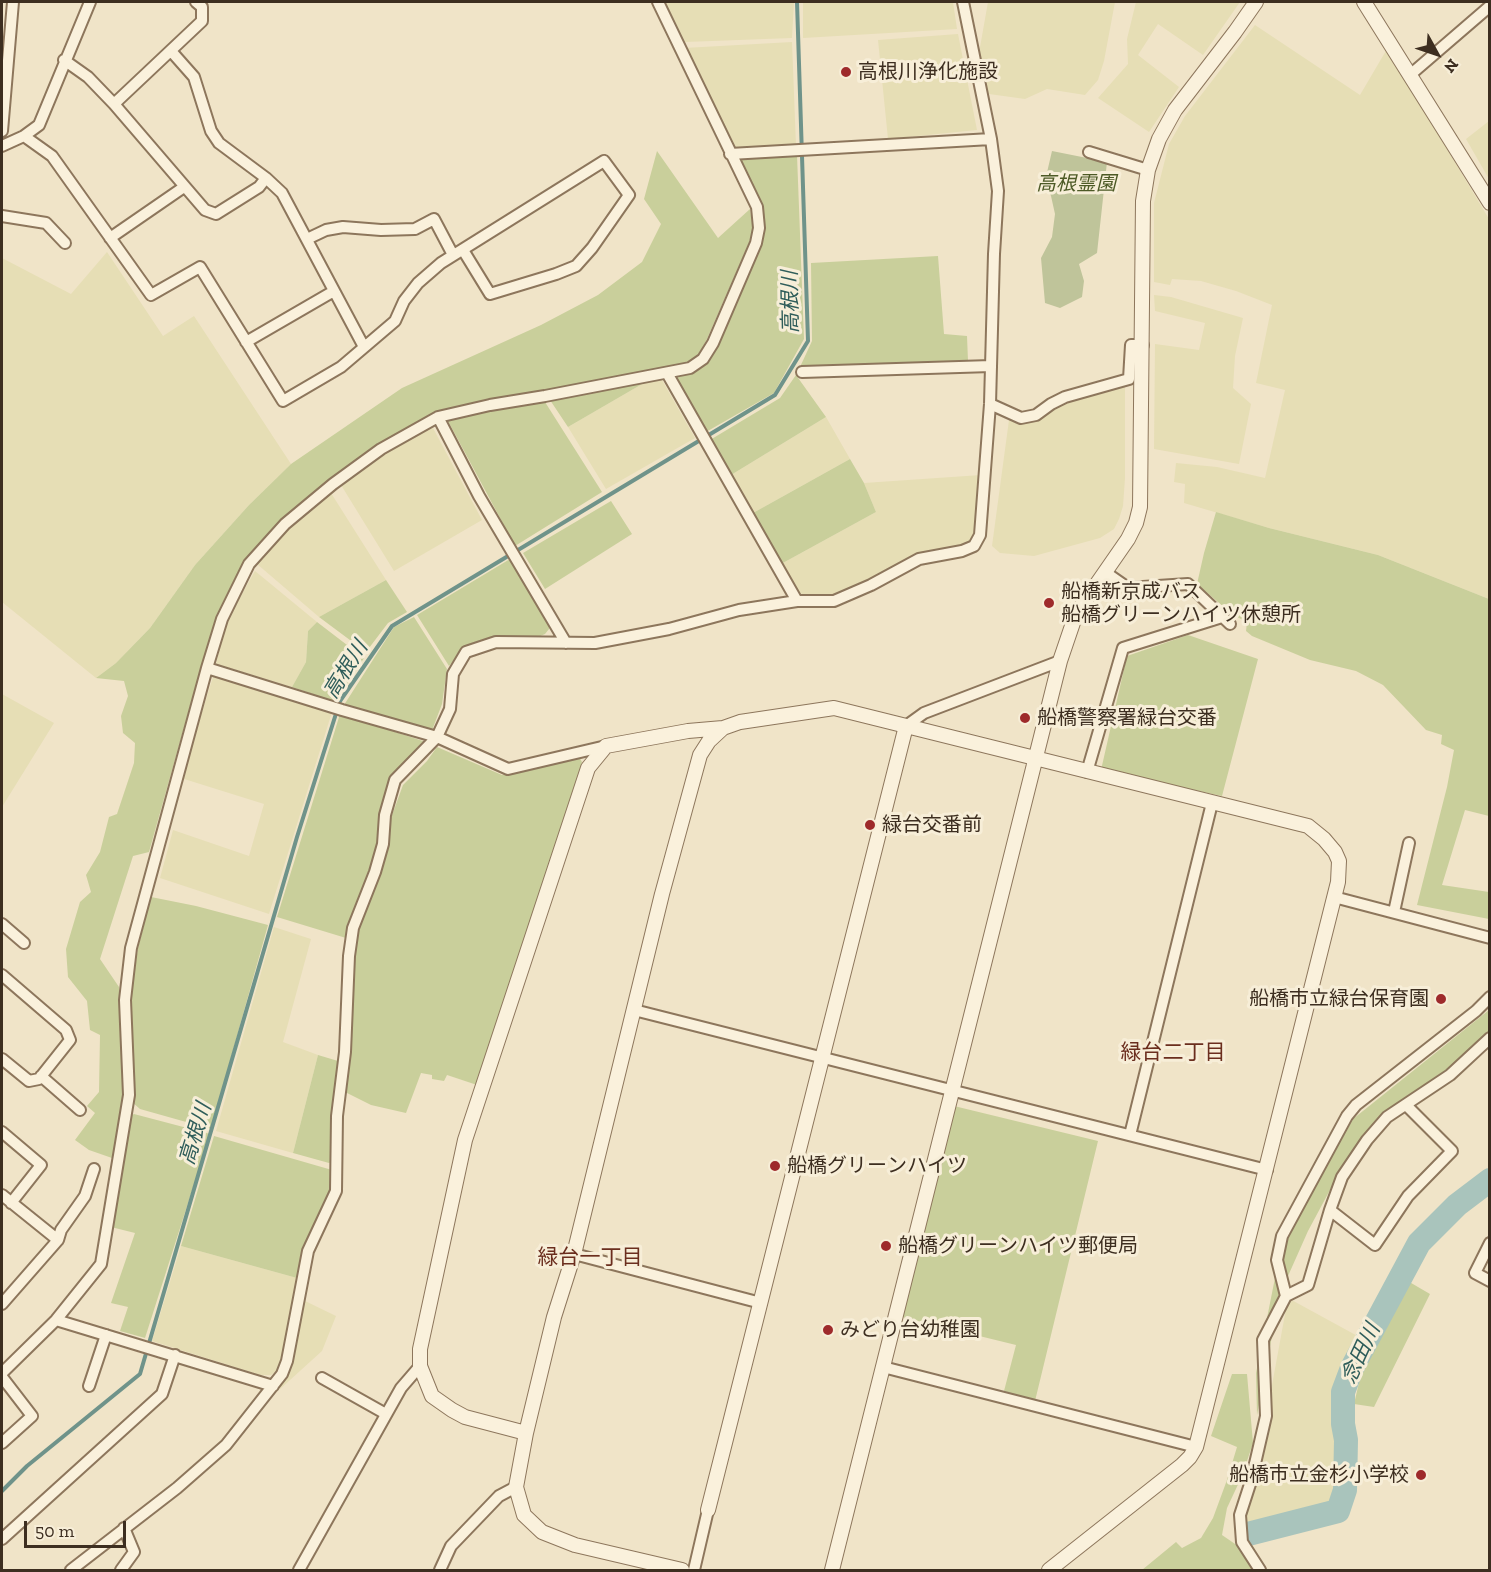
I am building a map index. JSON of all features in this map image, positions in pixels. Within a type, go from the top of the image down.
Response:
[{"type":"street","points":[[2,131],[13,2]]},
{"type":"street","points":[[2,146],[24,136],[39,125],[64,60],[90,2]]},
{"type":"street","points":[[114,104],[202,21],[202,7],[196,2]]},
{"type":"street","points":[[2,1443],[32,1416],[2,1375],[56,1320],[101,1264],[129,1095],[125,1000],[131,948],[222,619],[249,564],[285,524],[333,484],[381,449],[438,417],[490,405],[690,368],[703,359],[713,343],[756,243],[759,228],[757,207],[658,2]]},
{"type":"street","points":[[71,1570],[177,1488],[226,1445],[282,1374],[287,1361],[308,1251],[336,1191],[337,1116],[345,1052],[349,956],[353,928],[375,872],[383,844],[385,815],[396,780],[437,737],[450,709],[453,674],[466,652],[496,642],[595,643],[669,629],[739,610],[797,601],[834,601],[871,585],[919,559],[962,551],[974,546],[980,535],[982,519],[990,404],[998,191],[991,139],[963,2]]},
{"type":"street","points":[[832,1570],[1060,662],[1076,614],[1128,539],[1136,523],[1140,507],[1143,201],[1148,170],[1159,139],[1176,110],[1256,2]]},
{"type":"street","points":[[1364,2],[1490,204]]},
{"type":"street","points":[[1410,75],[1490,6]]},
{"type":"street","points":[[171,51],[195,76],[211,131],[219,143],[266,178],[282,193],[364,347]]},
{"type":"street","points":[[64,60],[88,77],[114,104],[205,210],[216,214],[259,187],[266,178]]},
{"type":"street","points":[[24,136],[52,156],[151,295],[200,267],[283,401],[340,367],[395,321],[404,301],[418,283],[441,263],[458,253],[604,161],[629,195],[592,248],[576,266],[490,294],[458,253],[434,219],[415,229],[381,230],[343,227],[326,230],[307,239]]},
{"type":"street","points":[[730,154],[991,139]]},
{"type":"street","points":[[1089,152],[1148,170]]},
{"type":"street","points":[[110,238],[184,187]]},
{"type":"street","points":[[2,216],[46,223],[65,243]]},
{"type":"street","points":[[246,342],[334,291]]},
{"type":"street","points":[[990,404],[1022,418],[1036,415],[1051,404],[1065,398],[1129,379],[1131,345],[1143,345]]},
{"type":"street","points":[[802,372],[992,366]]},
{"type":"street","points":[[667,373],[797,601]]},
{"type":"street","points":[[438,417],[479,496],[566,643]]},
{"type":"street","points":[[1087,771],[1123,648],[1226,620],[1188,584],[1128,588],[1105,572]]},
{"type":"street","points":[[694,1570],[906,726],[924,712],[1060,662]]},
{"type":"street","points":[[207,668],[437,737],[508,769],[606,746],[834,708],[1308,826],[1335,852],[1339,861],[1338,882],[1196,1447],[1182,1465],[1049,1570]]},
{"type":"street","points":[[681,1570],[575,1545],[542,1532],[524,1515],[516,1487],[526,1433],[554,1317],[574,1254],[696,764],[708,741],[723,728]]},
{"type":"street","points":[[526,1433],[465,1417],[432,1396],[420,1366],[420,1350],[465,1140],[583,778],[593,760],[606,746]]},
{"type":"street","points":[[1130,1135],[1212,803]]},
{"type":"street","points":[[1394,912],[1409,843]]},
{"type":"street","points":[[1334,897],[1490,938]]},
{"type":"street","points":[[2,924],[24,943]]},
{"type":"street","points":[[2,975],[66,1030],[70,1040],[39,1079],[29,1081],[2,1059]]},
{"type":"street","points":[[1286,1296],[1277,1260],[1282,1236],[1347,1116],[1356,1105],[1476,1011],[1490,997]]},
{"type":"street","points":[[634,1010],[1267,1170]]},
{"type":"street","points":[[1260,1570],[1242,1542],[1240,1515],[1251,1481],[1266,1416],[1263,1340],[1286,1296],[1308,1285],[1342,1177],[1367,1140],[1387,1118],[1450,1075],[1490,1038]]},
{"type":"street","points":[[41,1076],[80,1110]]},
{"type":"street","points":[[1330,1210],[1375,1245],[1408,1196],[1452,1151],[1407,1105]]},
{"type":"street","points":[[2,1132],[41,1166],[11,1203]]},
{"type":"street","points":[[2,1304],[58,1240],[61,1230],[85,1196],[94,1169]]},
{"type":"street","points":[[2,1195],[58,1240]]},
{"type":"street","points":[[1490,1243],[1474,1273],[1490,1281]]},
{"type":"street","points":[[574,1254],[761,1303]]},
{"type":"street","points":[[56,1320],[273,1386]]},
{"type":"street","points":[[89,1386],[106,1335]]},
{"type":"street","points":[[2,1539],[162,1394],[175,1355]]},
{"type":"street","points":[[299,1570],[401,1388],[420,1366]]},
{"type":"street","points":[[883,1367],[1196,1447]]},
{"type":"street","points":[[322,1378],[386,1414]]},
{"type":"street","points":[[440,1570],[452,1546],[499,1496],[516,1487]]},
{"type":"street","points":[[122,1570],[134,1552],[124,1528]]},
{"type":"shaded area","points":[[664,2],[794,2],[792,38],[685,42]]},
{"type":"shaded area","points":[[803,2],[953,2],[957,29],[803,38]]},
{"type":"shaded area","points":[[988,2],[1115,2],[1104,61],[1098,80],[1085,95],[1047,89],[1025,99],[989,94],[981,75],[979,53]]},
{"type":"shaded area","points":[[1136,2],[1240,2],[1203,55],[1158,24],[1138,55],[1179,87],[1149,132],[1098,98],[1128,64],[1127,39]]},
{"type":"shaded area","points":[[1255,25],[1360,95],[1387,49],[1489,219],[1489,599],[1378,555],[1269,528],[1184,503],[1185,484],[1174,482],[1176,463],[1217,467],[1265,478],[1285,390],[1256,383],[1272,305],[1201,281],[1172,279],[1170,285],[1154,282],[1154,203],[1169,144],[1185,116]]},
{"type":"shaded area","points":[[958,34],[977,130],[888,139],[878,40]]},
{"type":"shaded area","points":[[792,42],[796,146],[735,148],[684,48]]},
{"type":"shaded area","points":[[1489,121],[1489,179],[1466,139]]},
{"type":"shaded area","points":[[107,252],[163,336],[194,316],[291,464],[249,505],[195,565],[150,628],[116,663],[96,678],[2,602],[2,258],[71,294]]},
{"type":"shaded area","points":[[1154,295],[1171,297],[1243,318],[1235,356],[1233,388],[1251,404],[1239,464],[1154,449],[1155,344],[1199,350],[1205,323],[1155,311]]},
{"type":"shaded area","points":[[649,380],[662,380],[695,438],[606,489],[568,427]]},
{"type":"shaded area","points":[[1125,384],[1123,506],[1114,529],[1100,538],[1034,556],[1000,553],[992,546],[1009,420],[1023,423],[1039,418],[1068,401]]},
{"type":"shaded area","points":[[826,417],[850,459],[753,513],[731,475]]},
{"type":"shaded area","points":[[433,428],[482,520],[394,571],[341,485],[385,451]]},
{"type":"shaded area","points":[[981,475],[975,533],[970,541],[958,548],[918,555],[900,562],[868,581],[825,596],[812,597],[795,589],[781,564],[876,512],[864,483]]},
{"type":"shaded area","points":[[331,493],[386,580],[319,617],[257,564],[287,526]]},
{"type":"shaded area","points":[[255,571],[317,622],[308,631],[306,662],[292,687],[216,664],[226,622]]},
{"type":"shaded area","points":[[213,677],[332,712],[269,914],[160,878],[173,830],[249,856],[264,804],[181,778]]},
{"type":"shaded area","points":[[2,694],[54,723],[2,807]]},
{"type":"shaded area","points":[[274,927],[311,939],[283,1042],[318,1055],[293,1153],[216,1131]]},
{"type":"shaded area","points":[[181,1246],[297,1278],[285,1351],[277,1370],[271,1375],[260,1375],[152,1341]]},
{"type":"shaded area","points":[[1288,1298],[1363,1339],[1344,1372],[1336,1410],[1340,1460],[1336,1483],[1328,1509],[1238,1530],[1261,1445]]},
{"type":"shaded area","points":[[303,1300],[336,1316],[322,1351],[279,1390],[286,1374]]},
{"type":"green space","points":[[657,151],[718,238],[750,209],[753,230],[749,243],[699,354],[688,364],[436,413],[373,447],[330,479],[282,522],[218,616],[201,667],[149,852],[133,856],[100,959],[119,987],[124,1112],[112,1158],[89,1150],[75,1140],[95,1113],[87,1106],[99,1092],[100,1035],[90,1030],[87,1001],[68,977],[66,949],[80,902],[91,892],[86,875],[100,852],[109,817],[117,814],[134,763],[135,743],[123,733],[121,716],[128,696],[124,681],[96,678],[116,663],[150,628],[195,565],[249,505],[291,464],[402,388],[541,325],[598,295],[642,262],[661,224],[644,199]]},
{"type":"green space","name":"高根霊園","points":[[1052,151],[1107,162],[1097,253],[1079,264],[1084,281],[1082,297],[1060,308],[1045,303],[1041,258],[1052,237],[1055,214],[1045,181]]},
{"type":"green space","points":[[797,155],[804,339],[774,393],[706,432],[674,376],[715,347],[760,247],[764,230],[738,158]]},
{"type":"green space","points":[[938,256],[944,334],[967,336],[968,361],[800,367],[812,341],[811,263]]},
{"type":"green space","points":[[796,375],[826,417],[731,475],[710,440],[780,398]]},
{"type":"green space","points":[[649,380],[568,427],[550,400]]},
{"type":"green space","points":[[545,402],[602,492],[515,546],[448,421],[491,410]]},
{"type":"green space","points":[[850,459],[864,483],[876,512],[781,564],[753,513]]},
{"type":"green space","points":[[611,501],[632,534],[545,589],[523,553]]},
{"type":"green space","points":[[1216,512],[1269,528],[1378,555],[1489,599],[1489,816],[1465,810],[1442,885],[1489,892],[1489,919],[1417,905],[1454,750],[1441,744],[1442,735],[1426,730],[1383,685],[1356,671],[1310,660],[1252,636],[1246,631],[1247,622],[1233,615],[1197,584]]},
{"type":"green space","points":[[510,559],[550,626],[549,629],[545,634],[536,638],[464,648],[449,666],[417,615]]},
{"type":"green space","points":[[386,580],[407,612],[388,623],[366,652],[319,617]]},
{"type":"green space","points":[[414,617],[447,669],[442,704],[431,733],[344,705],[394,627]]},
{"type":"green space","points":[[317,622],[364,658],[336,702],[292,687],[306,662],[308,631]]},
{"type":"green space","points":[[1188,635],[1258,659],[1222,796],[1101,770],[1127,656]]},
{"type":"green space","points":[[340,714],[426,742],[391,779],[379,816],[379,845],[371,873],[348,926],[346,938],[277,917]]},
{"type":"green space","points":[[437,747],[502,775],[579,757],[582,762],[477,1085],[447,1075],[444,1081],[432,1079],[432,1075],[421,1073],[406,1113],[371,1105],[345,1092],[354,960],[357,931],[380,874],[388,846],[391,818],[403,785],[427,761]]},
{"type":"green space","points":[[151,897],[268,925],[211,1129],[140,1109],[132,1102],[132,989],[138,948]]},
{"type":"green space","points":[[1489,1010],[1489,1032],[1447,1072],[1383,1114],[1338,1175],[1308,1231],[1280,1294],[1257,1415],[1256,1373],[1275,1278],[1286,1239],[1353,1119]]},
{"type":"green space","points":[[318,1055],[338,1061],[331,1162],[329,1163],[293,1153]]},
{"type":"green space","points":[[954,1106],[1098,1141],[1035,1401],[1004,1391],[1016,1345],[902,1317]]},
{"type":"green space","points":[[134,1114],[210,1134],[145,1338],[120,1331],[128,1307],[111,1303],[135,1233],[111,1227],[129,1117]]},
{"type":"green space","points":[[214,1136],[332,1170],[333,1190],[297,1278],[181,1246]]},
{"type":"green space","points":[[1406,1280],[1430,1294],[1374,1407],[1354,1404],[1362,1370]]},
{"type":"green space","points":[[1232,1374],[1247,1374],[1253,1443],[1242,1476],[1227,1508],[1222,1535],[1238,1546],[1253,1570],[1142,1570],[1176,1542],[1182,1548],[1201,1538],[1213,1518],[1237,1447],[1211,1436]]},
{"type":"waterway","name":"高根川","points":[[2,1491],[27,1466],[140,1374],[297,837],[340,701],[392,626],[775,395],[808,341],[797,2]]},
{"type":"waterway","name":"念田川","points":[[1248,1534],[1338,1511],[1345,1490],[1346,1440],[1343,1424],[1343,1392],[1352,1368],[1419,1243],[1457,1205],[1490,1180]]},
{"type":"place","name":"高根川浄化施設","points":[[846,72]]},
{"type":"place","name":"船橋新京成バス 船橋グリーンハイツ休憩所","points":[[1049,603]]},
{"type":"place","name":"船橋警察署緑台交番","points":[[1025,718]]},
{"type":"place","name":"緑台交番前","points":[[870,825]]},
{"type":"place","name":"船橋市立緑台保育園","points":[[1441,999]]},
{"type":"place","name":"船橋グリーンハイツ","points":[[775,1166]]},
{"type":"place","name":"船橋グリーンハイツ郵便局","points":[[886,1246]]},
{"type":"place","name":"みどり台幼稚園","points":[[828,1330]]},
{"type":"place","name":"船橋市立金杉小学校","points":[[1421,1475]]},
{"type":"district","name":"緑台二丁目","points":[[1173,1053]]},
{"type":"district","name":"緑台一丁目","points":[[590,1258]]}]
